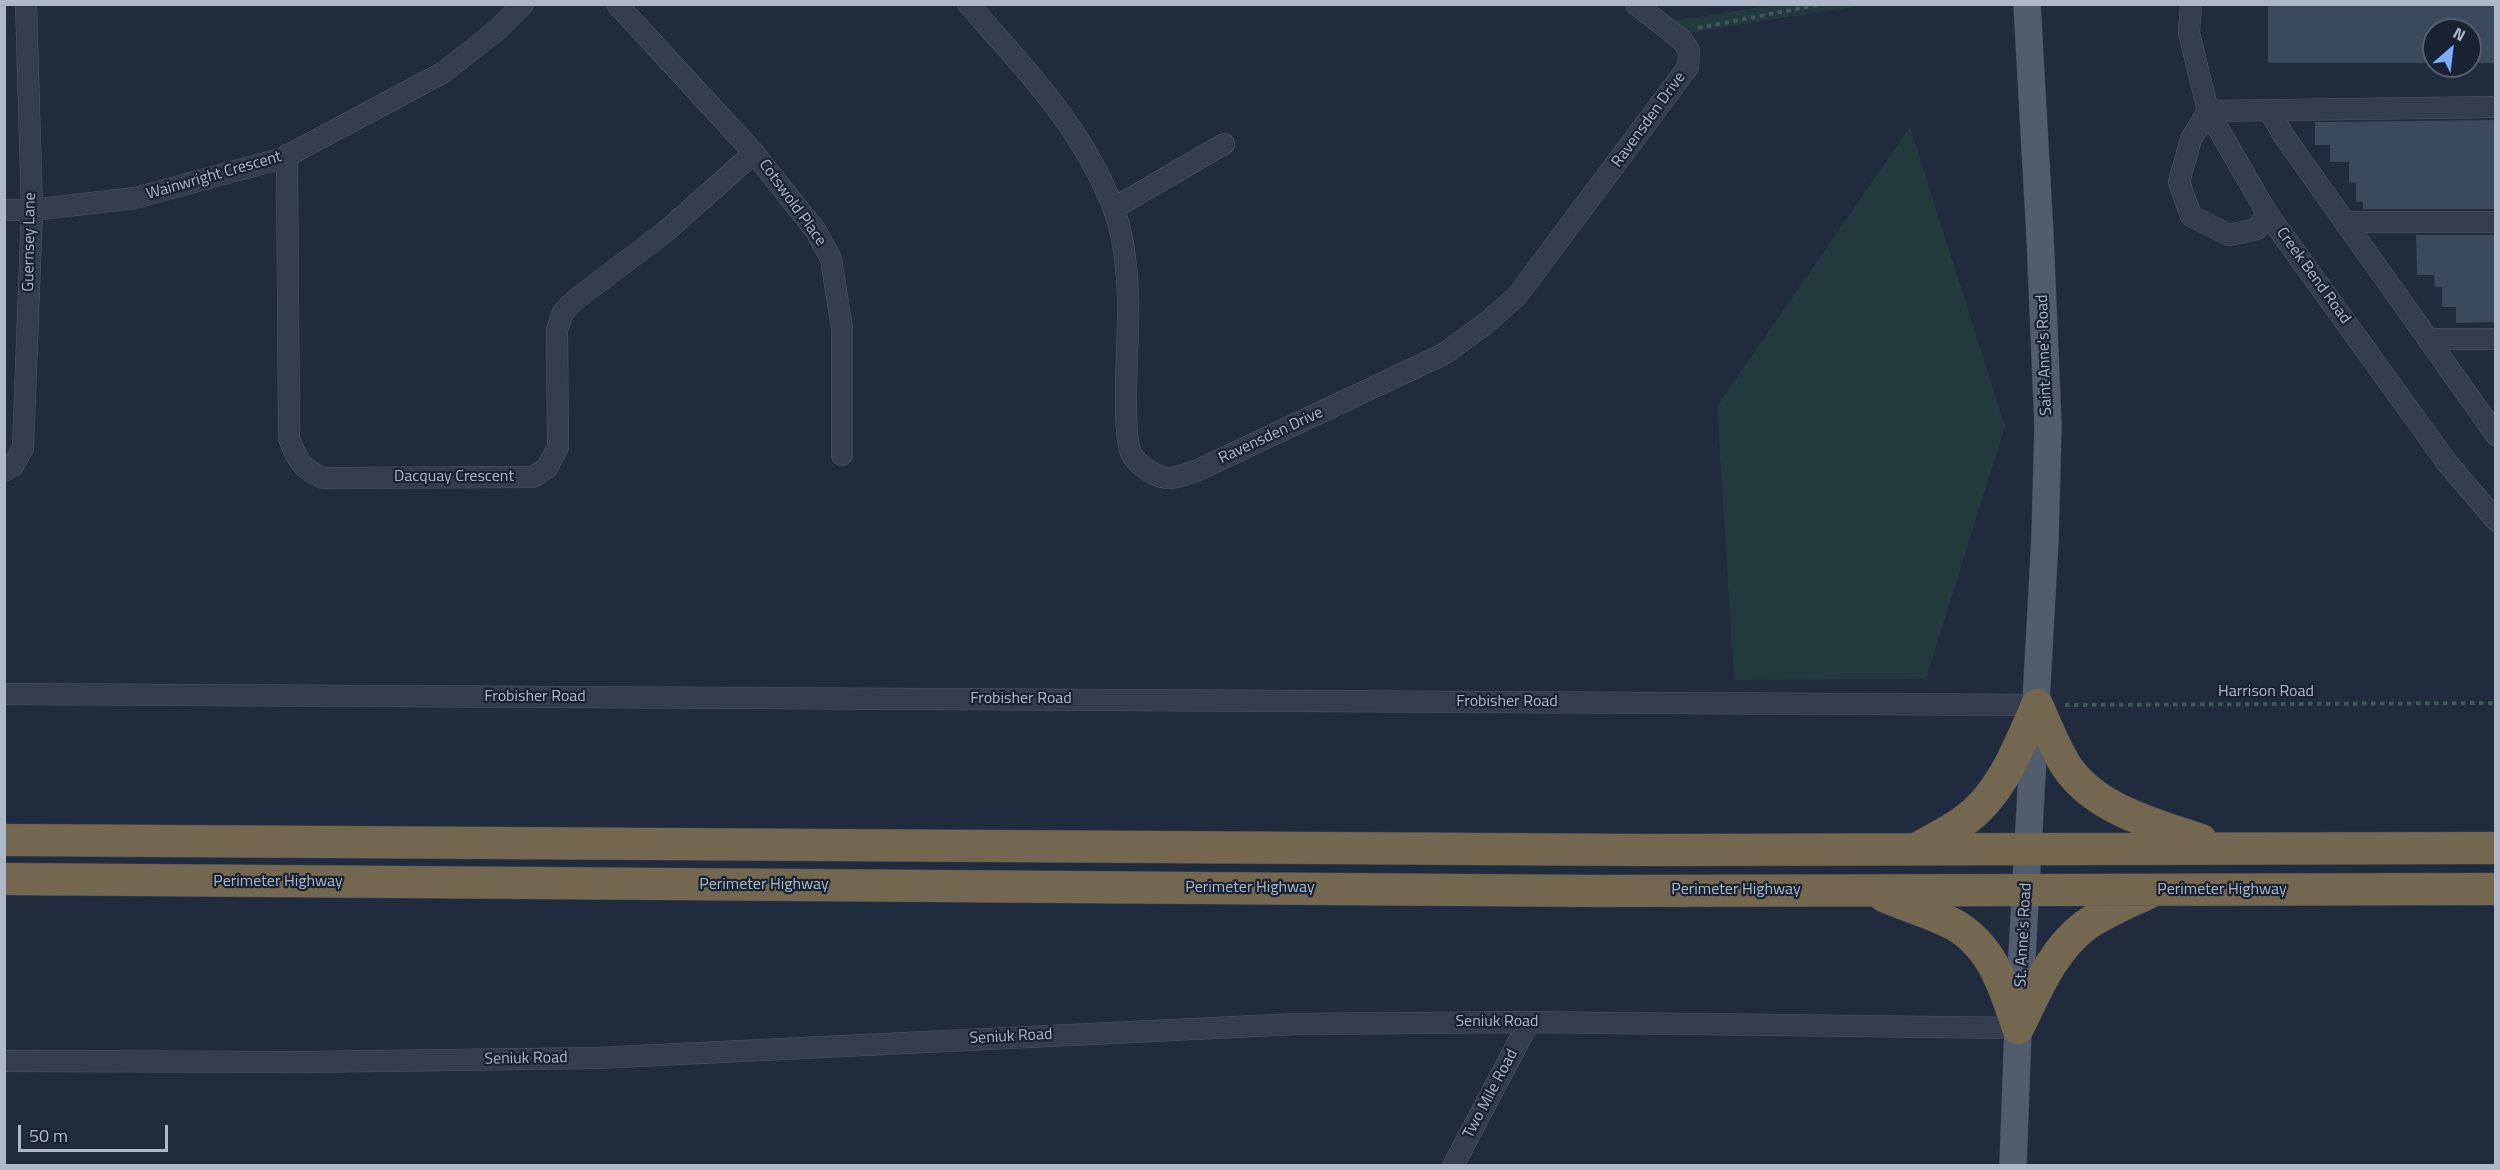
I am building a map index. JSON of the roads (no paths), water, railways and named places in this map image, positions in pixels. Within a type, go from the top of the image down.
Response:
[{"type":"highway","points":[[2037,705],[2066,765],[2088,789],[2138,818],[2225,848]]},
{"type":"highway","points":[[1915,850],[1966,820],[1987,797],[2013,760],[2037,705]]},
{"type":"highway","points":[[4,840],[1469,850],[2496,848]]},
{"type":"highway","name":"Perimeter Highway","points":[[4,879],[1598,891],[2496,889]]},
{"type":"highway","points":[[1869,890],[1942,919],[1968,934],[1985,952],[2000,976],[2018,1028]]},
{"type":"highway","points":[[2018,1028],[2053,961],[2075,935],[2111,910],[2155,890]]},
{"type":"main road","name":"Saint Anne's Road","points":[[2026,4],[2048,405],[2045,538],[2037,705]]},
{"type":"main road","name":"St. Anne's Road","points":[[2013,1166],[2018,1028],[2037,705]]},
{"type":"street","name":"Guernsey Lane","points":[[4,471],[13,466],[24,448],[32,210],[26,4]]},
{"type":"street","name":"Wainwright Crescent","points":[[4,210],[32,210],[135,198],[287,155],[444,72],[497,30],[523,4]]},
{"type":"street","name":"Cotswold Place","points":[[617,4],[754,153],[816,231],[831,259],[842,328],[842,455]]},
{"type":"street","name":"Ravensden Drive","points":[[968,4],[1042,87],[1078,136],[1114,208],[1126,263],[1128,298],[1126,432],[1132,455],[1148,470],[1168,479],[1196,471],[1444,354],[1485,324],[1517,296],[1688,67],[1689,51],[1683,41],[1636,4]]},
{"type":"street","name":"Creek Bend Road","points":[[2191,4],[2189,33],[2208,111],[2267,213],[2448,464],[2496,520]]},
{"type":"street","points":[[2267,213],[2257,229],[2229,235],[2191,216],[2179,182],[2191,139],[2208,111],[2496,107]]},
{"type":"street","points":[[2269,110],[2284,136],[2344,222],[2496,435]]},
{"type":"street","points":[[1114,208],[1224,144]]},
{"type":"street","name":"Dacquay Crescent","points":[[287,155],[289,438],[296,457],[308,471],[323,478],[533,477],[547,468],[558,447],[557,330],[563,312],[574,300],[665,232],[754,153]]},
{"type":"street","points":[[2344,222],[2496,222]]},
{"type":"street","points":[[2428,339],[2496,339]]},
{"type":"street","name":"Frobisher Road","points":[[4,694],[2037,705]]},
{"type":"street","name":"Seniuk Road","points":[[4,1061],[305,1062],[586,1058],[1296,1024],[1529,1022],[2018,1028]]},
{"type":"street","name":"Two Mile Road","points":[[1453,1166],[1529,1022]]}]
